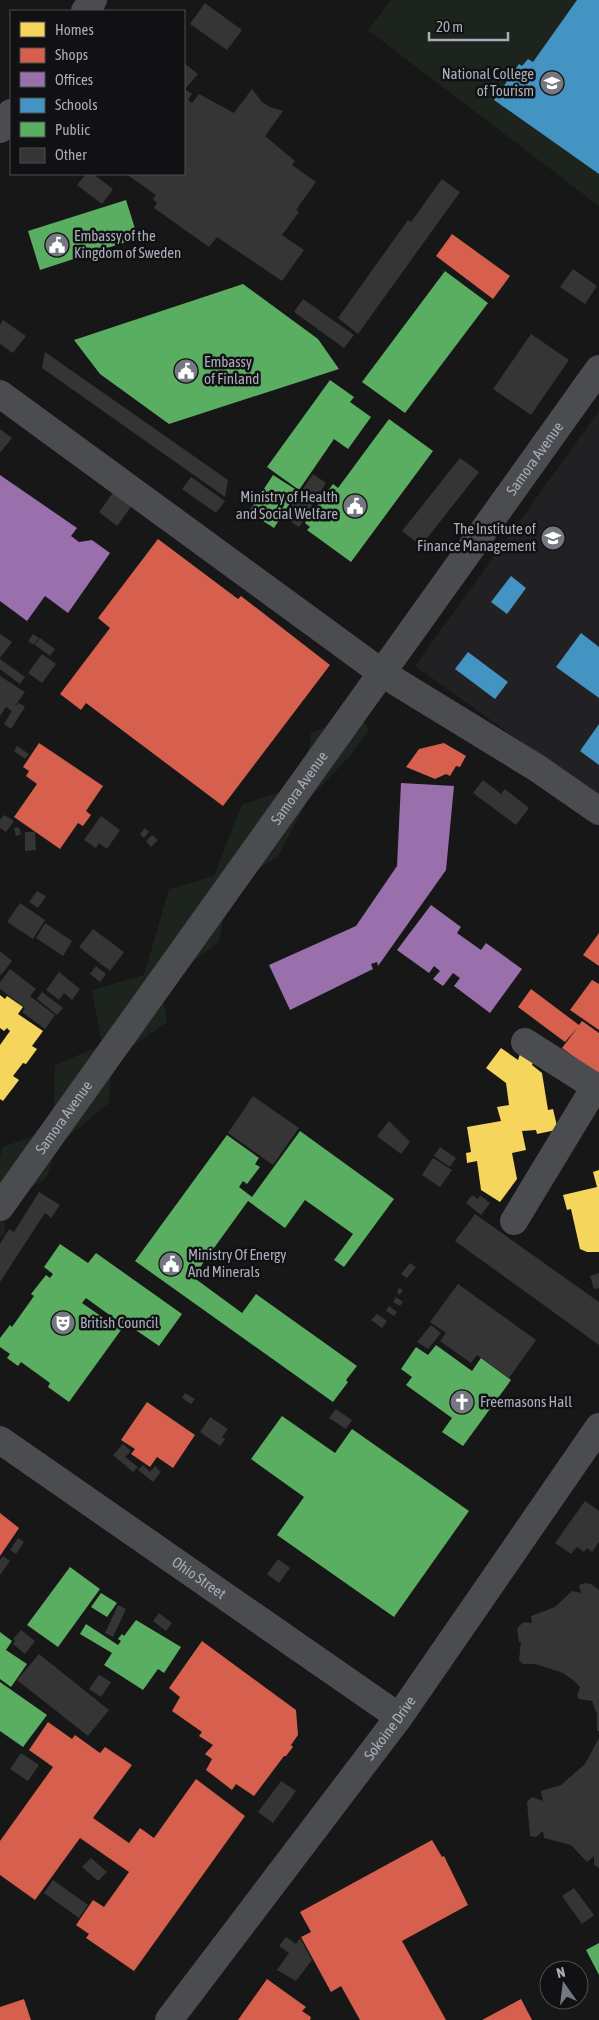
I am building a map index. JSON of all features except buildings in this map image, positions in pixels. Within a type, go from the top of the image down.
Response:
[{"type":"street","points":[[0,129],[10,114]]},
{"type":"street","name":"Samora Avenue","points":[[0,1207],[599,368]]},
{"type":"street","points":[[0,394],[382,673],[537,768],[599,811]]},
{"type":"street","points":[[514,1221],[597,1088],[525,1042]]},
{"type":"street","name":"Sokoine Drive","points":[[169,2020],[399,1717],[599,1427]]},
{"type":"street","name":"Ohio Street","points":[[0,1440],[399,1717]]},
{"type":"shaded area","points":[[391,0],[599,0],[599,206],[368,30]]},
{"type":"shaded area","name":"The Institute of Finance Management","points":[[599,411],[599,797],[415,666]]},
{"type":"shaded area","points":[[359,713],[369,730],[349,757],[308,800],[278,856],[228,890],[219,942],[161,985],[167,1022],[111,1061],[109,1103],[58,1145],[46,1179],[3,1202],[5,1233],[0,1237],[0,1156],[3,1147],[53,1129],[55,1065],[102,1045],[92,990],[144,975],[169,889],[214,876],[242,805],[305,783],[311,733]]},
{"type":"place","name":"National College of Tourism","points":[[552,83]]},
{"type":"place","name":"Embassy of the Kingdom of Sweden","points":[[57,245]]},
{"type":"place","name":"Embassy of Finland","points":[[186,371]]},
{"type":"place","name":"Ministry of Health and Social Welfare","points":[[355,506]]},
{"type":"place","name":"The Institute of Finance Management","points":[[553,538]]},
{"type":"place","name":"Ministry Of Energy And Minerals","points":[[171,1264]]},
{"type":"place","name":"British Council","points":[[63,1323]]},
{"type":"place","name":"Freemasons Hall","points":[[462,1402]]}]
